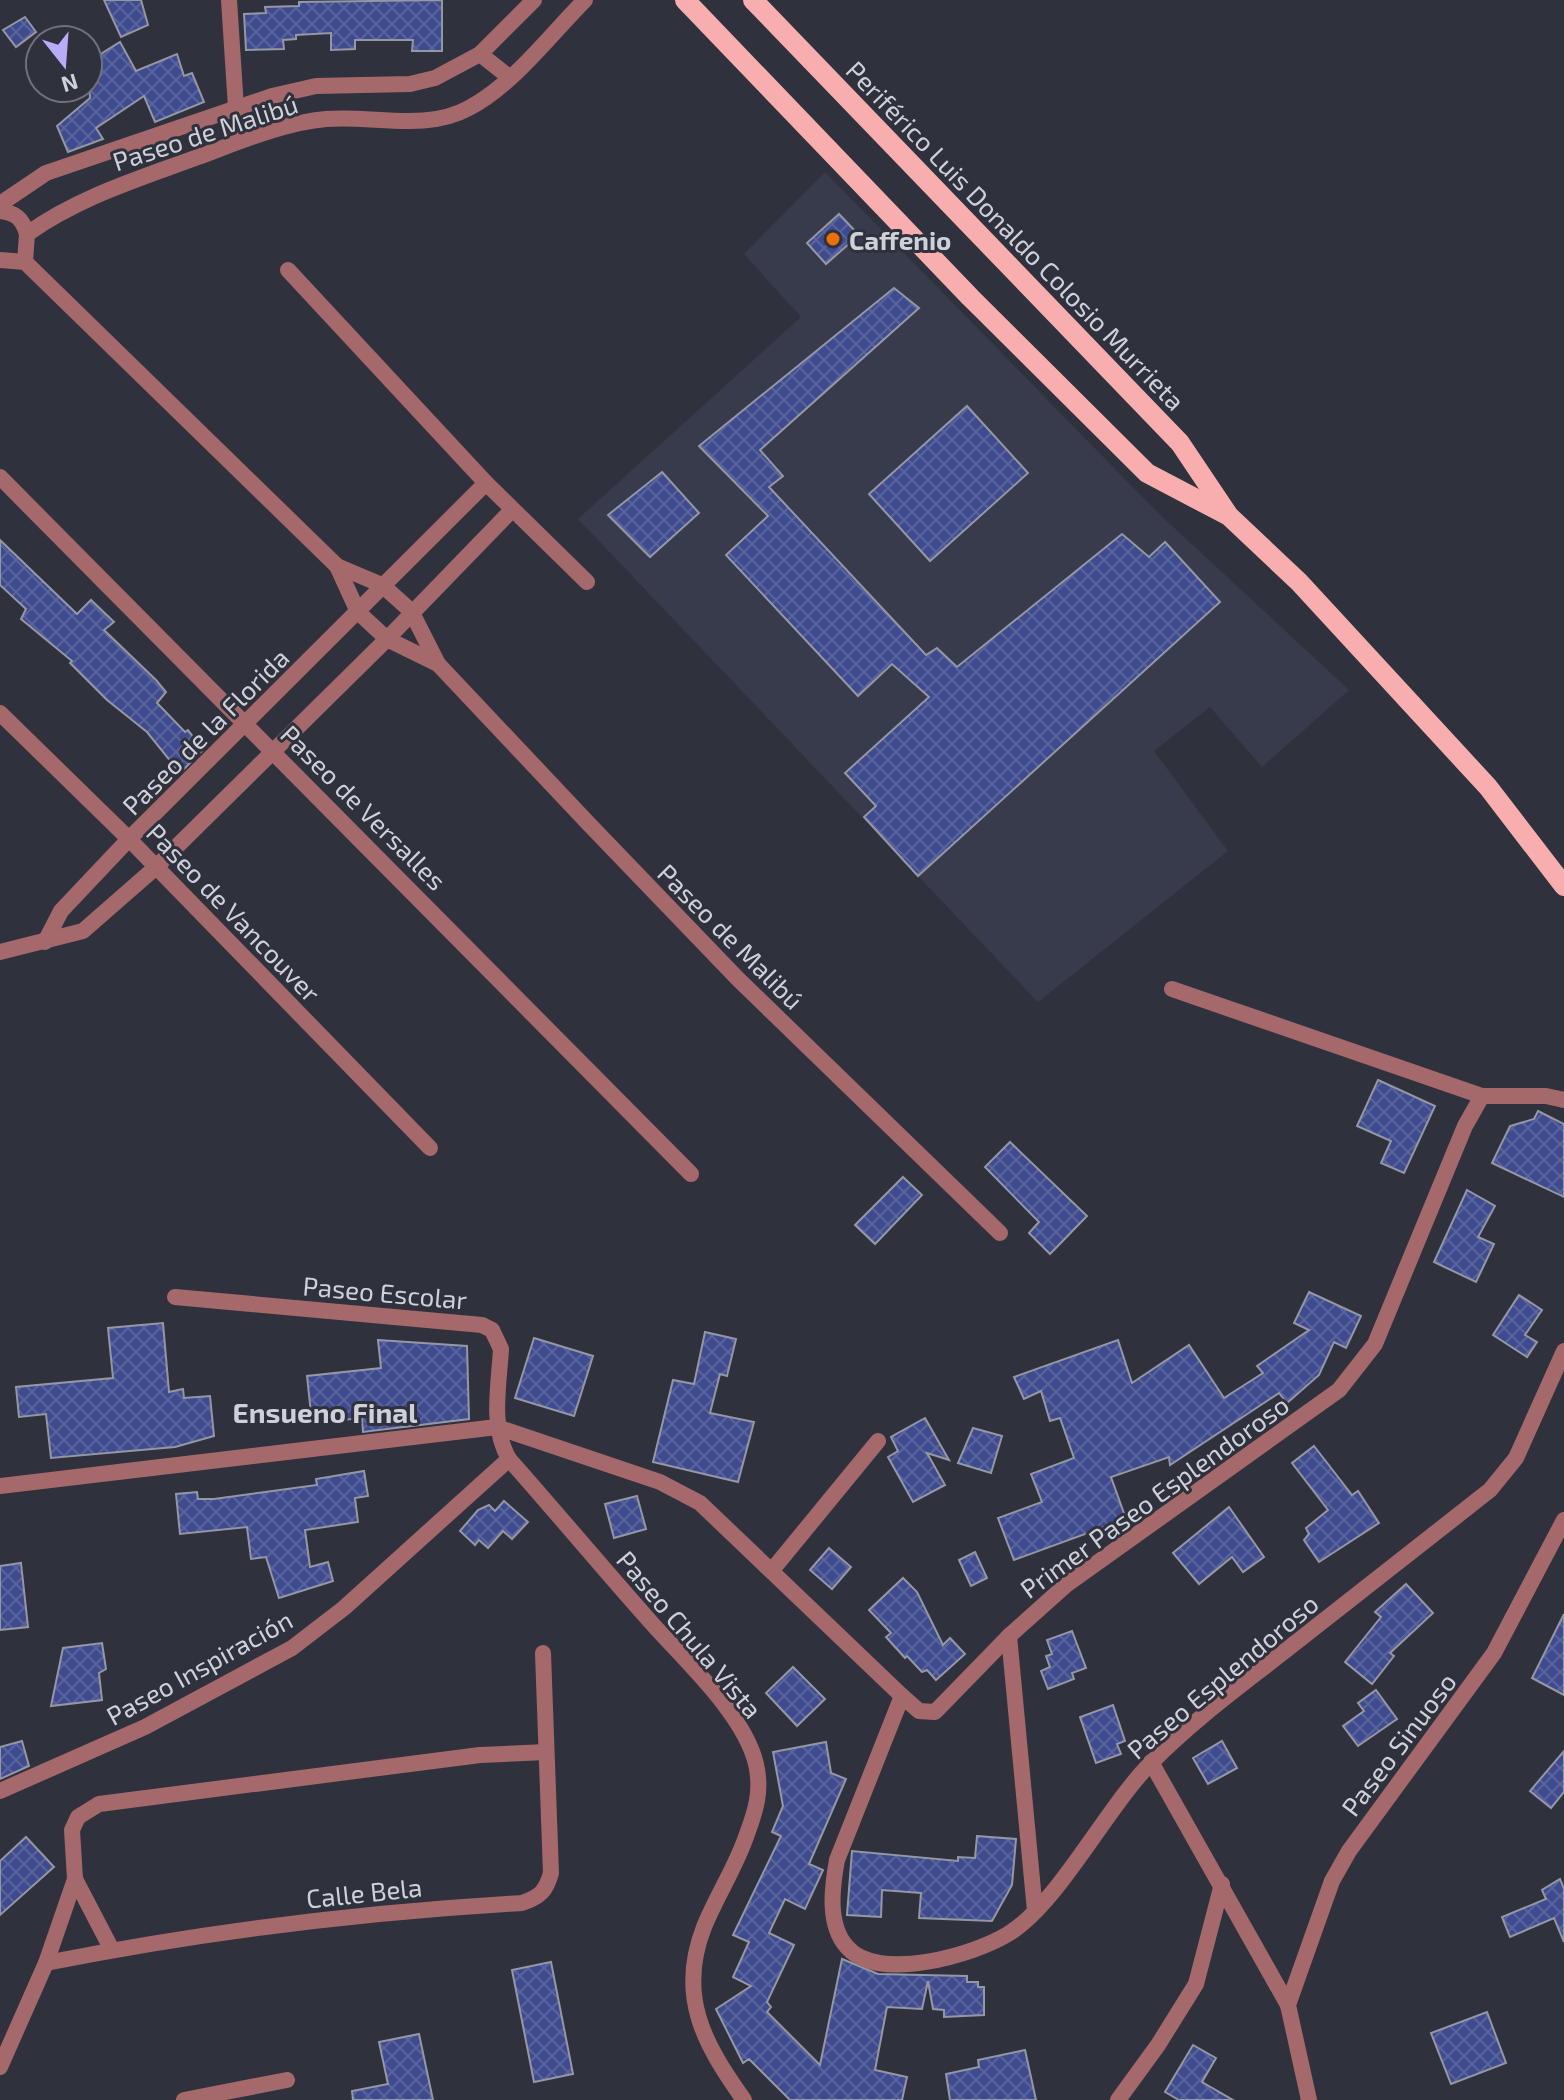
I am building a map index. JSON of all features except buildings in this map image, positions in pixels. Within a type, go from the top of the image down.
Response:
[{"type":"main road","name":"Periférico Luis Donaldo Colosio Murrieta","points":[[685,0],[960,286],[1147,473],[1229,516]]},
{"type":"main road","name":"Periférico Luis Donaldo Colosio Murrieta","points":[[753,0],[1180,443],[1229,516],[1299,582],[1488,787],[1564,886]]},
{"type":"street","points":[[229,0],[231,70],[236,108],[246,139]]},
{"type":"street","name":"Paseo de Malibú","points":[[0,204],[46,173],[236,108],[316,86],[410,84],[435,78],[480,54],[534,0]]},
{"type":"street","name":"Paseo de Malibú","points":[[27,234],[89,196],[246,139],[326,119],[416,121],[444,118],[471,107],[509,77],[585,0]]},
{"type":"street","points":[[480,54],[509,77]]},
{"type":"street","points":[[0,211],[14,213],[23,222],[27,234],[25,262],[0,260]]},
{"type":"street","name":"Paseo de Malibú","points":[[25,262],[337,566],[358,612],[387,639],[438,664]]},
{"type":"street","points":[[288,270],[486,483],[587,582]]},
{"type":"street","name":"Paseo de Versalles","points":[[0,477],[691,1174]]},
{"type":"street","name":"Paseo de la Florida","points":[[45,942],[61,911],[129,839],[248,724],[486,483]]},
{"type":"street","points":[[0,952],[83,931],[155,868],[387,639],[512,510]]},
{"type":"street","name":"Paseo de Malibú","points":[[337,566],[382,585],[411,611],[438,664],[738,979],[1000,1233]]},
{"type":"street","name":"Paseo de Vancouver","points":[[0,713],[129,839],[430,1148]]},
{"type":"street","points":[[1172,989],[1482,1096],[1564,1100]]},
{"type":"street","name":"Primer Paseo Esplendoroso","points":[[0,1486],[497,1427],[660,1482],[700,1503],[773,1569],[902,1696],[927,1713],[942,1709],[1009,1636],[1066,1585],[1339,1390],[1358,1369],[1375,1344],[1465,1126],[1482,1096]]},
{"type":"street","name":"Paseo Escolar","points":[[175,1297],[482,1325],[492,1330],[501,1349],[497,1427],[505,1452]]},
{"type":"street","name":"Paseo Esplendoroso","points":[[902,1696],[837,1860],[831,1889],[834,1912],[847,1947],[861,1957],[885,1962],[947,1959],[1011,1933],[1035,1911],[1151,1762],[1222,1701],[1490,1490],[1516,1458],[1564,1351]]},
{"type":"street","points":[[773,1569],[878,1441]]},
{"type":"street","name":"Paseo Inspiración","points":[[0,1791],[145,1727],[292,1648],[344,1608],[505,1452]]},
{"type":"street","name":"Paseo Chula Vista","points":[[505,1452],[728,1712],[755,1761],[760,1786],[757,1807],[741,1853],[704,1926],[691,1979],[694,2007],[703,2032],[744,2100]]},
{"type":"street","name":"Paseo Sinuoso","points":[[1288,2005],[1332,1881],[1349,1851],[1494,1653],[1564,1520]]},
{"type":"street","points":[[1009,1636],[1035,1911]]},
{"type":"street","name":"Calle Bela","points":[[46,1963],[112,1950],[391,1911],[522,1903],[538,1898],[547,1887],[551,1873],[543,1653]]},
{"type":"street","points":[[0,2067],[46,1963],[75,1879],[72,1830],[78,1817],[99,1804],[480,1755],[546,1752]]},
{"type":"street","points":[[1151,1762],[1288,2005],[1309,2100]]},
{"type":"street","points":[[75,1879],[112,1950]]},
{"type":"street","points":[[1118,2100],[1158,2045],[1196,1984],[1222,1884]]},
{"type":"street","points":[[184,2100],[287,2080]]},
{"type":"shaded area","points":[[825,172],[1157,512],[1349,690],[1262,767],[1210,707],[1154,751],[1228,851],[1038,1002],[578,519],[801,317],[744,254]]},
{"type":"place","name":"Caffenio","points":[[833,239]]},
{"type":"district","name":"Ensueno Final","points":[[325,1412]]}]
